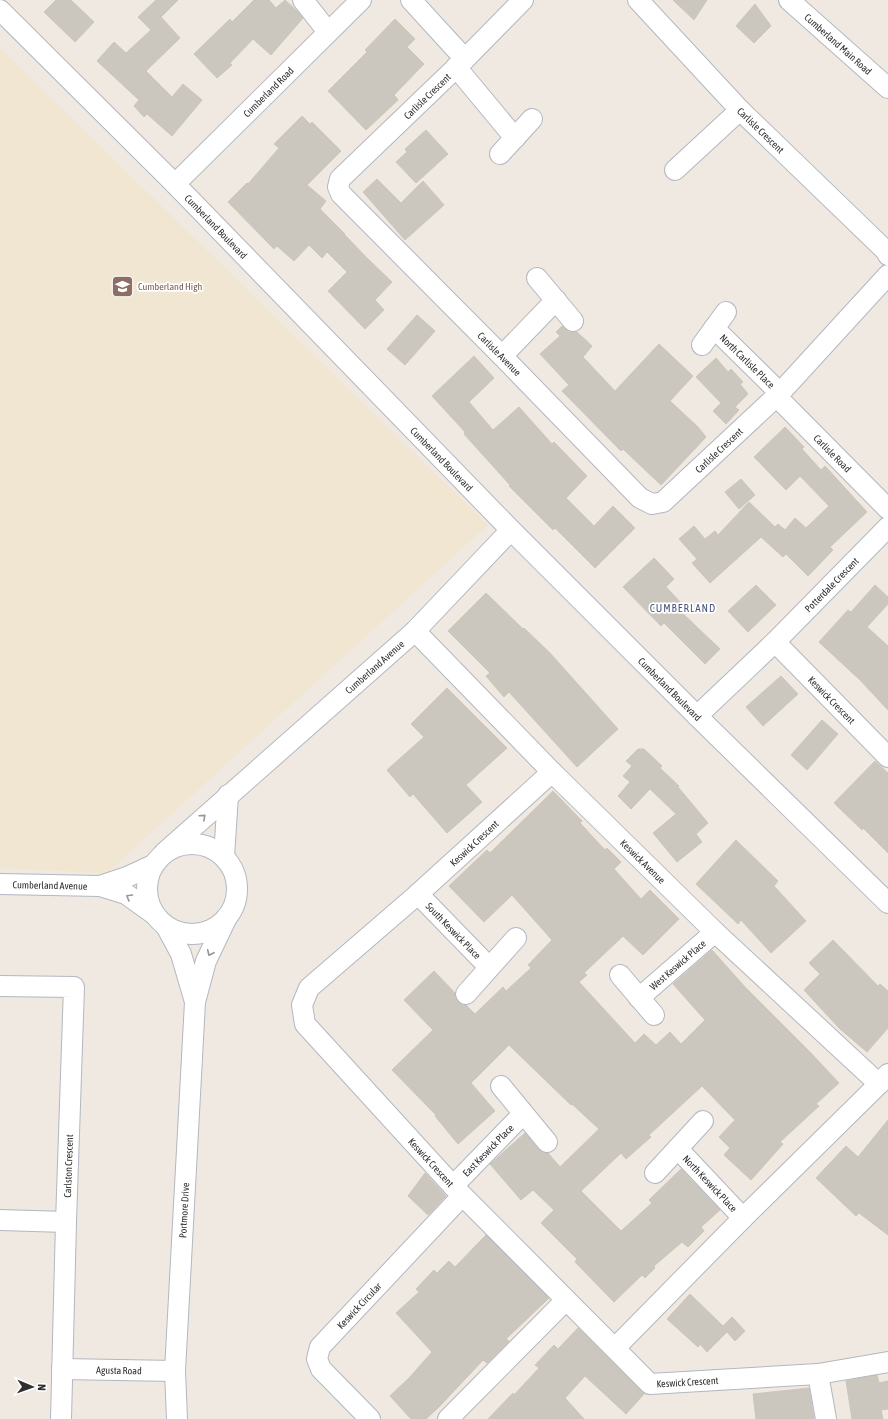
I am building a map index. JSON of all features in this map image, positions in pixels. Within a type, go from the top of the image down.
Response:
[{"type":"street","points":[[303,0],[328,32]]},
{"type":"street","name":"Cumberland Road","points":[[175,184],[361,0]]},
{"type":"street","points":[[411,0],[461,63],[515,138]]},
{"type":"street","name":"Carlisle Crescent","points":[[340,194],[338,187],[340,179],[461,63],[523,0]]},
{"type":"street","name":"Carlisle Crescent","points":[[638,0],[740,110],[880,245],[888,255]]},
{"type":"street","name":"Cumberland Main Road","points":[[789,0],[888,88]]},
{"type":"street","name":"Cumberland Boulevard","points":[[0,10],[175,184],[511,530],[697,716],[888,903]]},
{"type":"street","points":[[675,172],[740,110]]},
{"type":"street","points":[[500,154],[532,119]]},
{"type":"street","name":"Carlisle Avenue","points":[[340,194],[502,356],[640,498],[652,504],[663,502]]},
{"type":"street","name":"Carlisle Crescent","points":[[663,502],[778,395],[888,275]]},
{"type":"street","points":[[537,278],[573,321]]},
{"type":"street","points":[[502,356],[556,300]]},
{"type":"street","name":"North Carlisle Place","points":[[702,345],[726,312]]},
{"type":"street","name":"North Carlisle Place","points":[[714,328],[778,395]]},
{"type":"street","name":"Carlisle Road","points":[[778,395],[888,510]]},
{"type":"street","name":"Potterdale Crescent","points":[[697,716],[775,642],[888,527]]},
{"type":"street","name":"Cumberland Avenue","points":[[100,886],[127,877],[159,859],[228,795],[415,630],[511,530]]},
{"type":"street","name":"Keswick Avenue","points":[[415,630],[552,772],[715,932],[883,1079]]},
{"type":"street","name":"Keswick Crescent","points":[[775,642],[888,757]]},
{"type":"street","name":"Keswick Crescent","points":[[552,772],[418,894],[310,988],[302,1005],[306,1024],[458,1191],[650,1384],[818,1374],[888,1362]]},
{"type":"street","points":[[224,857],[228,795]]},
{"type":"street","points":[[195,843],[211,847],[224,857],[233,871],[237,887],[234,903],[227,917],[214,928],[198,934],[182,933],[160,920],[148,898],[147,881],[159,859],[179,845],[195,843]]},
{"type":"street","name":"Cumberland Avenue","points":[[0,884],[100,886],[126,894],[160,920]]},
{"type":"street","name":"South Keswick Place","points":[[418,894],[489,967]]},
{"type":"street","name":"Portmore Drive","points":[[177,1419],[175,1371],[195,1002],[206,961],[227,917]]},
{"type":"street","name":"Portmore Drive","points":[[160,920],[181,954],[195,1002]]},
{"type":"street","name":"West Keswick Place","points":[[639,998],[715,932]]},
{"type":"street","name":"South Keswick Place","points":[[466,994],[516,938]]},
{"type":"street","name":"West Keswick Place","points":[[620,975],[654,1015]]},
{"type":"street","name":"Carlston Crescent","points":[[0,986],[74,987],[61,1419]]},
{"type":"street","points":[[615,1348],[883,1079]]},
{"type":"street","points":[[501,1086],[547,1142]]},
{"type":"street","name":"East Keswick Place","points":[[458,1191],[523,1114]]},
{"type":"street","name":"North Keswick Place","points":[[655,1173],[703,1121]]},
{"type":"street","name":"North Keswick Place","points":[[678,1149],[743,1218]]},
{"type":"street","name":"Keswick Circular","points":[[370,1419],[321,1369],[317,1359],[320,1347],[458,1191]]},
{"type":"street","points":[[0,1220],[66,1222]]},
{"type":"street","points":[[448,1419],[566,1300]]},
{"type":"street","name":"Agusta Road","points":[[62,1369],[175,1371]]},
{"type":"street","points":[[818,1374],[826,1419]]},
{"type":"shaded area","name":"Cumberland High","points":[[0,48],[488,525],[107,873],[0,868]]},
{"type":"building","points":[[56,0],[71,0],[94,22],[75,42],[44,12]]},
{"type":"building","points":[[156,0],[178,0],[161,17],[180,38],[146,71],[172,97],[183,84],[202,100],[172,136],[147,114],[144,117],[134,106],[139,100],[97,61],[114,42],[126,53],[151,30],[138,17]]},
{"type":"building","points":[[254,0],[269,0],[276,8],[285,0],[303,18],[271,55],[253,39],[230,63],[232,65],[217,78],[194,54],[230,19],[232,22]]},
{"type":"building","points":[[673,0],[707,0],[694,20]]},
{"type":"building","points":[[755,4],[771,26],[754,43],[736,26]]},
{"type":"building","points":[[395,19],[415,39],[407,47],[424,64],[394,95],[398,100],[366,130],[328,91],[367,52],[365,50]]},
{"type":"building","points":[[302,116],[310,124],[312,122],[341,151],[307,185],[326,201],[320,209],[392,282],[375,300],[384,310],[365,329],[328,291],[347,272],[327,252],[322,258],[309,245],[294,261],[277,246],[274,249],[228,202],[247,183],[248,184],[279,148],[274,144]]},
{"type":"building","points":[[426,130],[448,154],[416,183],[396,162],[407,152],[405,149]]},
{"type":"building","points":[[377,179],[401,203],[423,181],[444,205],[405,240],[363,192]]},
{"type":"building","points":[[417,315],[435,331],[405,365],[387,349]]},
{"type":"building","points":[[562,326],[569,332],[577,332],[592,346],[583,357],[615,391],[659,344],[693,376],[670,401],[698,427],[706,437],[661,485],[623,449],[621,451],[562,391],[569,385],[540,354],[560,336],[556,332]]},
{"type":"building","points":[[474,356],[494,378],[469,402],[493,430],[519,407],[552,444],[554,442],[587,476],[566,498],[594,526],[613,506],[635,528],[595,568],[555,528],[553,530],[509,486],[510,485],[464,434],[465,432],[432,396]]},
{"type":"building","points":[[716,358],[728,372],[731,369],[743,382],[740,384],[748,394],[735,407],[739,410],[726,424],[713,411],[721,403],[696,377]]},
{"type":"building","points":[[785,427],[804,447],[802,449],[821,470],[825,466],[867,512],[830,547],[833,550],[808,576],[786,554],[783,557],[761,537],[710,583],[692,563],[697,559],[679,539],[694,526],[705,539],[715,531],[718,535],[749,502],[775,527],[778,524],[785,530],[795,518],[806,528],[829,506],[800,476],[786,490],[754,457]]},
{"type":"building","points":[[741,479],[755,495],[739,509],[725,492]]},
{"type":"building","points":[[654,558],[674,579],[666,587],[683,605],[678,609],[720,649],[705,664],[664,623],[661,626],[623,587]]},
{"type":"building","points":[[756,585],[776,605],[748,632],[728,611]]},
{"type":"building","points":[[875,585],[888,597],[888,604],[867,627],[888,646],[888,710],[860,680],[819,642],[848,610],[851,612]]},
{"type":"building","points":[[486,593],[550,653],[618,729],[577,767],[509,692],[504,697],[486,676],[490,673],[448,631]]},
{"type":"building","points":[[781,676],[798,694],[763,726],[746,707]]},
{"type":"building","points":[[447,688],[507,748],[466,785],[482,802],[447,833],[413,794],[410,797],[387,770],[424,737],[411,724]]},
{"type":"building","points":[[822,720],[838,734],[807,770],[791,755]]},
{"type":"building","points":[[638,749],[644,749],[662,766],[660,768],[679,786],[678,787],[708,823],[696,834],[702,842],[677,862],[653,833],[676,814],[650,789],[631,809],[618,796],[630,782],[623,776],[632,766],[626,761]]},
{"type":"building","points":[[875,761],[888,773],[888,853],[863,828],[862,830],[834,803]]},
{"type":"building","points":[[553,791],[582,821],[580,823],[605,850],[607,848],[621,862],[614,869],[641,899],[650,890],[679,919],[643,955],[623,936],[584,973],[587,975],[579,982],[635,1043],[644,1034],[656,1045],[670,1032],[681,1044],[705,1020],[673,984],[712,950],[745,987],[839,1083],[816,1104],[819,1106],[780,1142],[783,1144],[751,1180],[724,1155],[730,1148],[719,1137],[735,1120],[702,1086],[649,1135],[651,1137],[626,1159],[621,1153],[581,1191],[621,1231],[652,1203],[649,1200],[681,1169],[720,1210],[701,1227],[704,1231],[688,1247],[682,1242],[654,1266],[655,1268],[645,1278],[642,1275],[614,1302],[575,1262],[577,1259],[541,1223],[554,1210],[533,1190],[521,1200],[490,1164],[525,1133],[538,1149],[543,1153],[548,1153],[560,1167],[599,1129],[572,1104],[571,1105],[509,1045],[471,1083],[495,1111],[458,1144],[435,1116],[436,1115],[392,1070],[433,1030],[404,1000],[434,971],[455,993],[455,998],[458,1002],[466,1005],[475,1014],[503,987],[506,991],[531,968],[528,965],[552,940],[512,895],[484,922],[449,886],[487,850],[490,853]]},
{"type":"building","points":[[736,840],[778,881],[774,886],[806,921],[771,953],[741,920],[738,924],[696,884]]},
{"type":"building","points":[[833,940],[878,986],[880,984],[888,991],[888,1028],[867,1052],[839,1028],[804,990],[820,974],[809,963]]},
{"type":"building","points":[[888,1120],[888,1235],[859,1213],[856,1216],[816,1178],[846,1146],[858,1157]]},
{"type":"building","points":[[425,1173],[446,1196],[428,1215],[408,1196]]},
{"type":"building","points":[[486,1235],[549,1298],[506,1339],[509,1341],[487,1363],[483,1360],[426,1419],[411,1419],[390,1396],[409,1378],[432,1352],[396,1313],[419,1292],[416,1289],[434,1270],[437,1273],[449,1261],[455,1267]]},
{"type":"building","points":[[690,1294],[723,1326],[732,1317],[745,1331],[735,1341],[727,1332],[707,1352],[700,1344],[698,1347],[667,1319]]},
{"type":"building","points":[[578,1328],[644,1394],[626,1414],[585,1376],[565,1398],[584,1419],[488,1419],[513,1393],[514,1395],[539,1368],[535,1365],[554,1345],[558,1349]]},
{"type":"building","points":[[877,1375],[879,1383],[888,1381],[888,1409],[881,1410],[883,1419],[852,1419],[846,1381]]},
{"type":"building","points":[[809,1388],[814,1419],[756,1419],[753,1394]]},
{"type":"place","name":"Cumberland High","points":[[122,286]]},
{"type":"district","name":"CUMBERLAND","points":[[683,608]]}]
